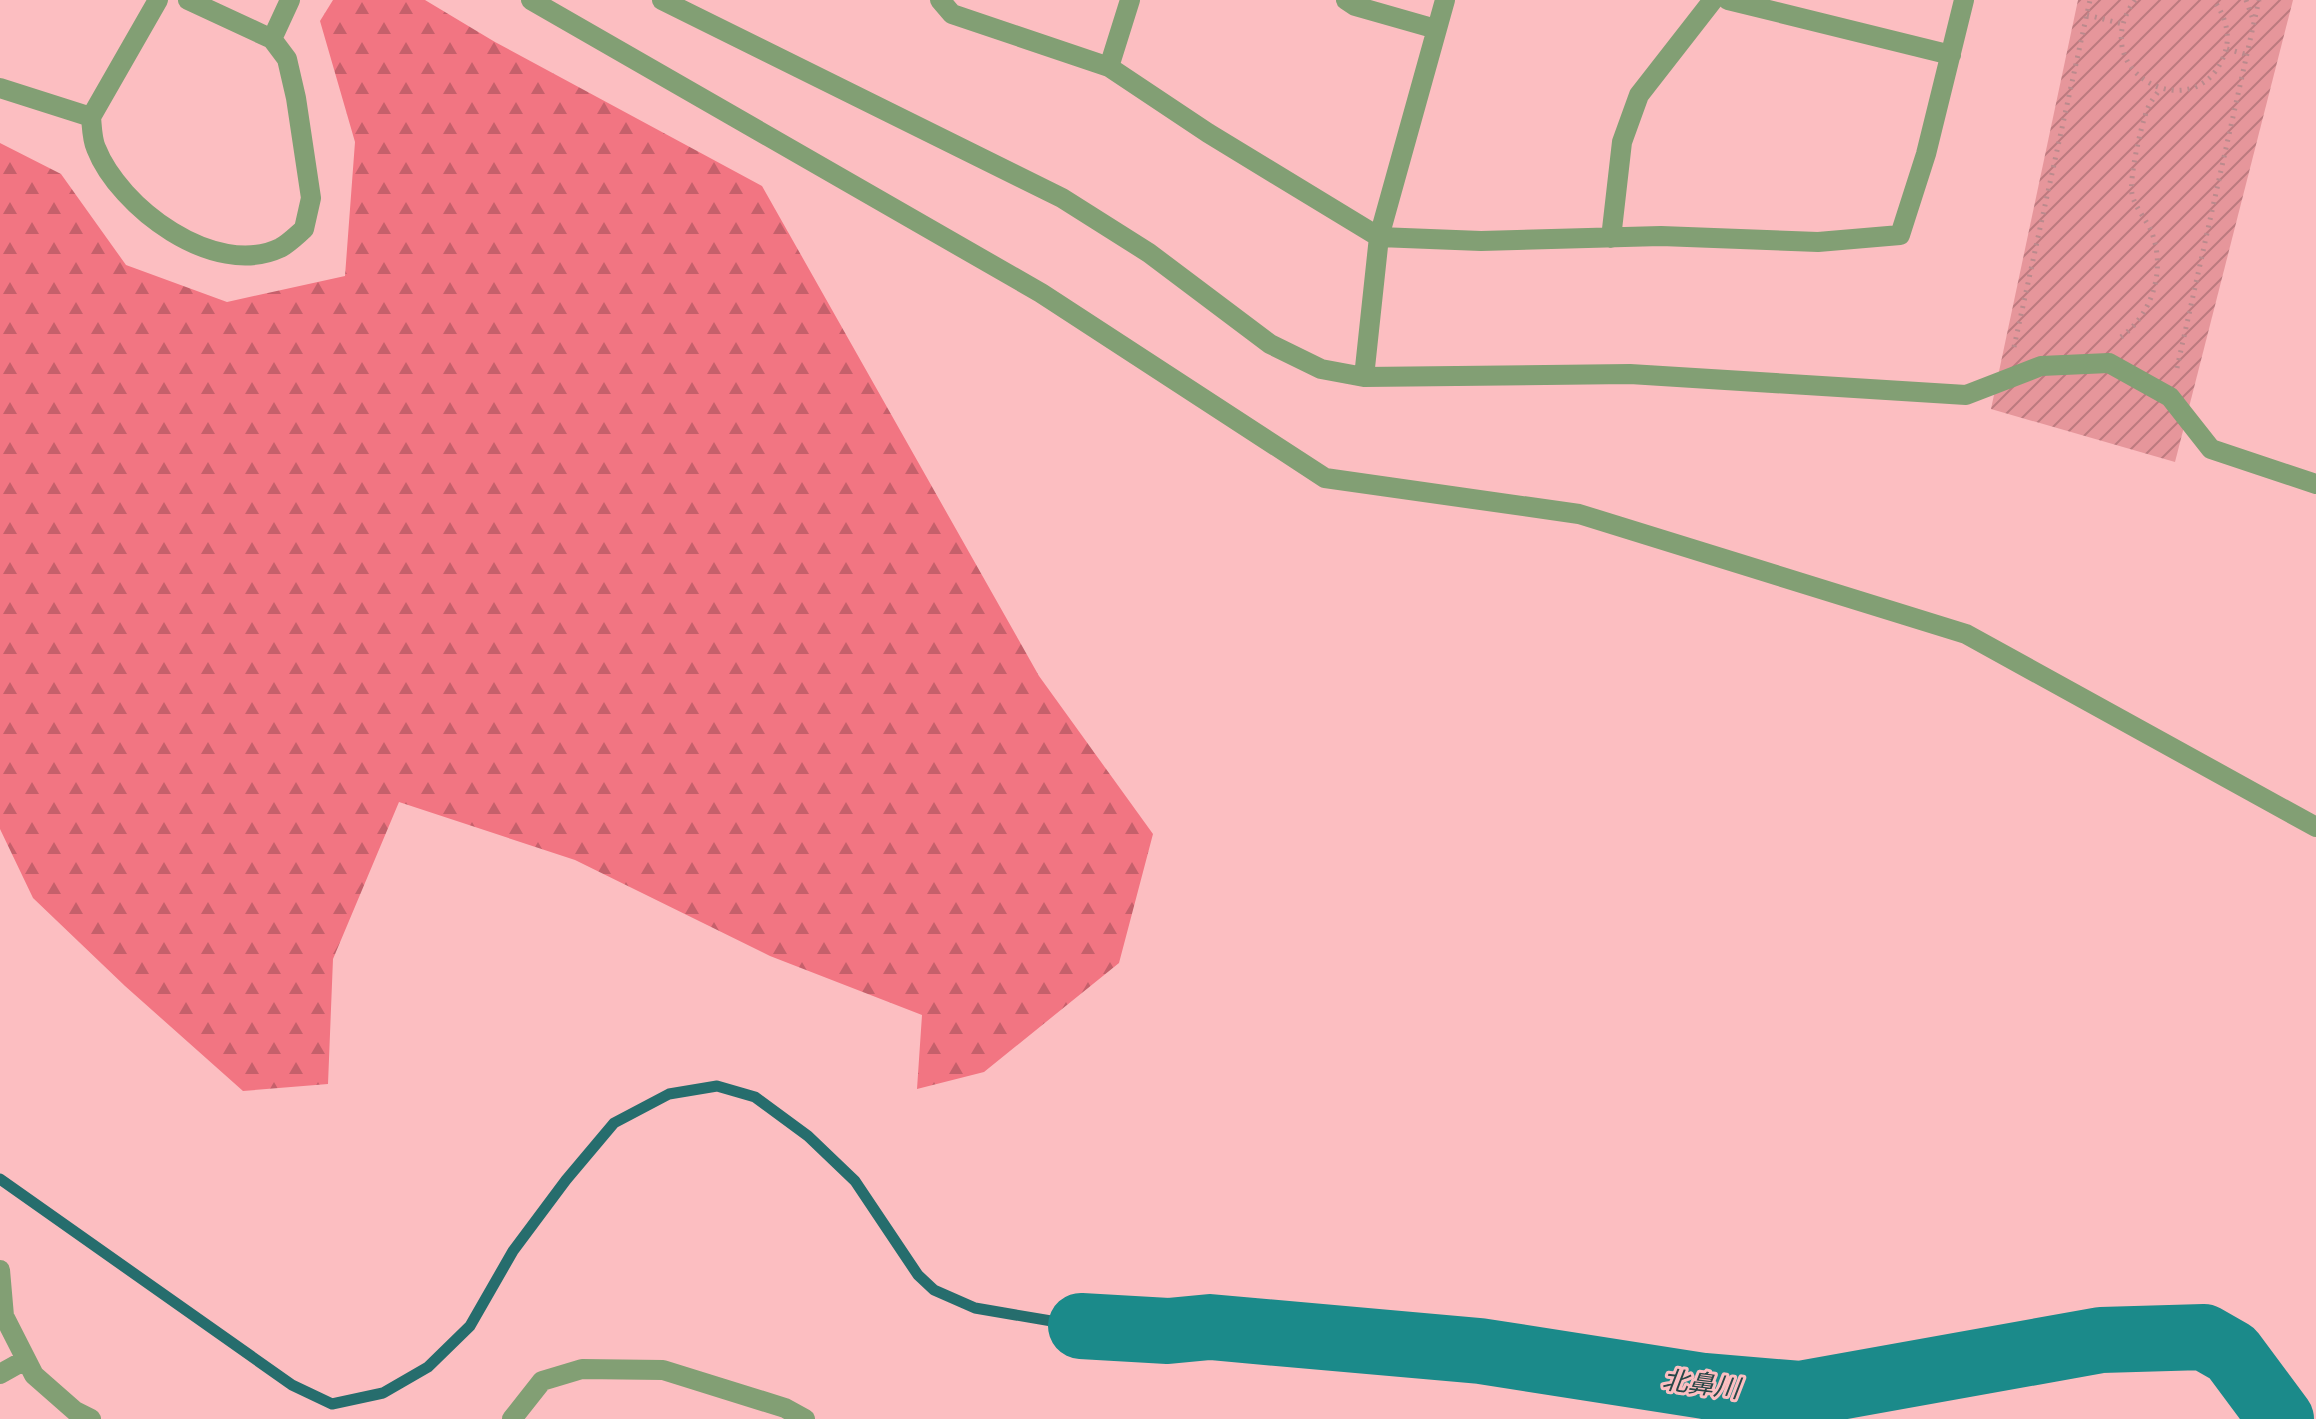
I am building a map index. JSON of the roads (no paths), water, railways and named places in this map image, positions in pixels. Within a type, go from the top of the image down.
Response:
[{"type":"street","points":[[158,0],[91,117],[95,147],[112,175],[142,209],[173,235],[209,250],[244,256],[279,248],[304,229],[311,198],[287,59],[272,39],[188,0]]},
{"type":"street","points":[[272,39],[290,0]]},
{"type":"street","points":[[531,0],[1041,293],[1325,478],[1579,514],[1966,634],[2316,827]]},
{"type":"street","points":[[662,0],[1062,198],[1149,253],[1270,344],[1321,369],[1364,377],[1630,374],[1966,395],[2041,366],[2109,363],[2170,397],[2211,449],[2316,484]]},
{"type":"street","points":[[940,0],[952,14],[1109,67],[1208,133],[1379,237],[1481,241],[1661,236],[1818,242],[1900,235],[1926,154],[1964,0]]},
{"type":"street","points":[[1109,67],[1130,0]]},
{"type":"street","points":[[1346,0],[1355,6],[1436,29]]},
{"type":"street","points":[[1364,377],[1379,237],[1445,0]]},
{"type":"street","points":[[1611,238],[1622,142],[1639,95],[1713,0]]},
{"type":"street","points":[[1728,0],[1951,55]]},
{"type":"street","points":[[0,88],[91,117]]},
{"type":"street","points":[[0,1270],[4,1316],[25,1360],[34,1375],[81,1416]]},
{"type":"street","points":[[0,1374],[25,1360]]},
{"type":"street","points":[[512,1419],[542,1381],[582,1369],[663,1370],[785,1408],[805,1419]]},
{"type":"waterway","points":[[0,1179],[292,1385],[332,1404],[383,1393],[428,1367],[470,1326],[513,1251],[614,1123],[669,1094],[717,1086],[755,1097],[808,1136],[855,1181],[918,1275],[934,1290],[975,1308],[1081,1326]]},
{"type":"waterway","name":"北鼻川","points":[[1081,1326],[1168,1331],[1210,1327],[1480,1351],[1704,1386],[1800,1394],[2101,1340],[2204,1337],[2232,1353],[2281,1419]]}]
